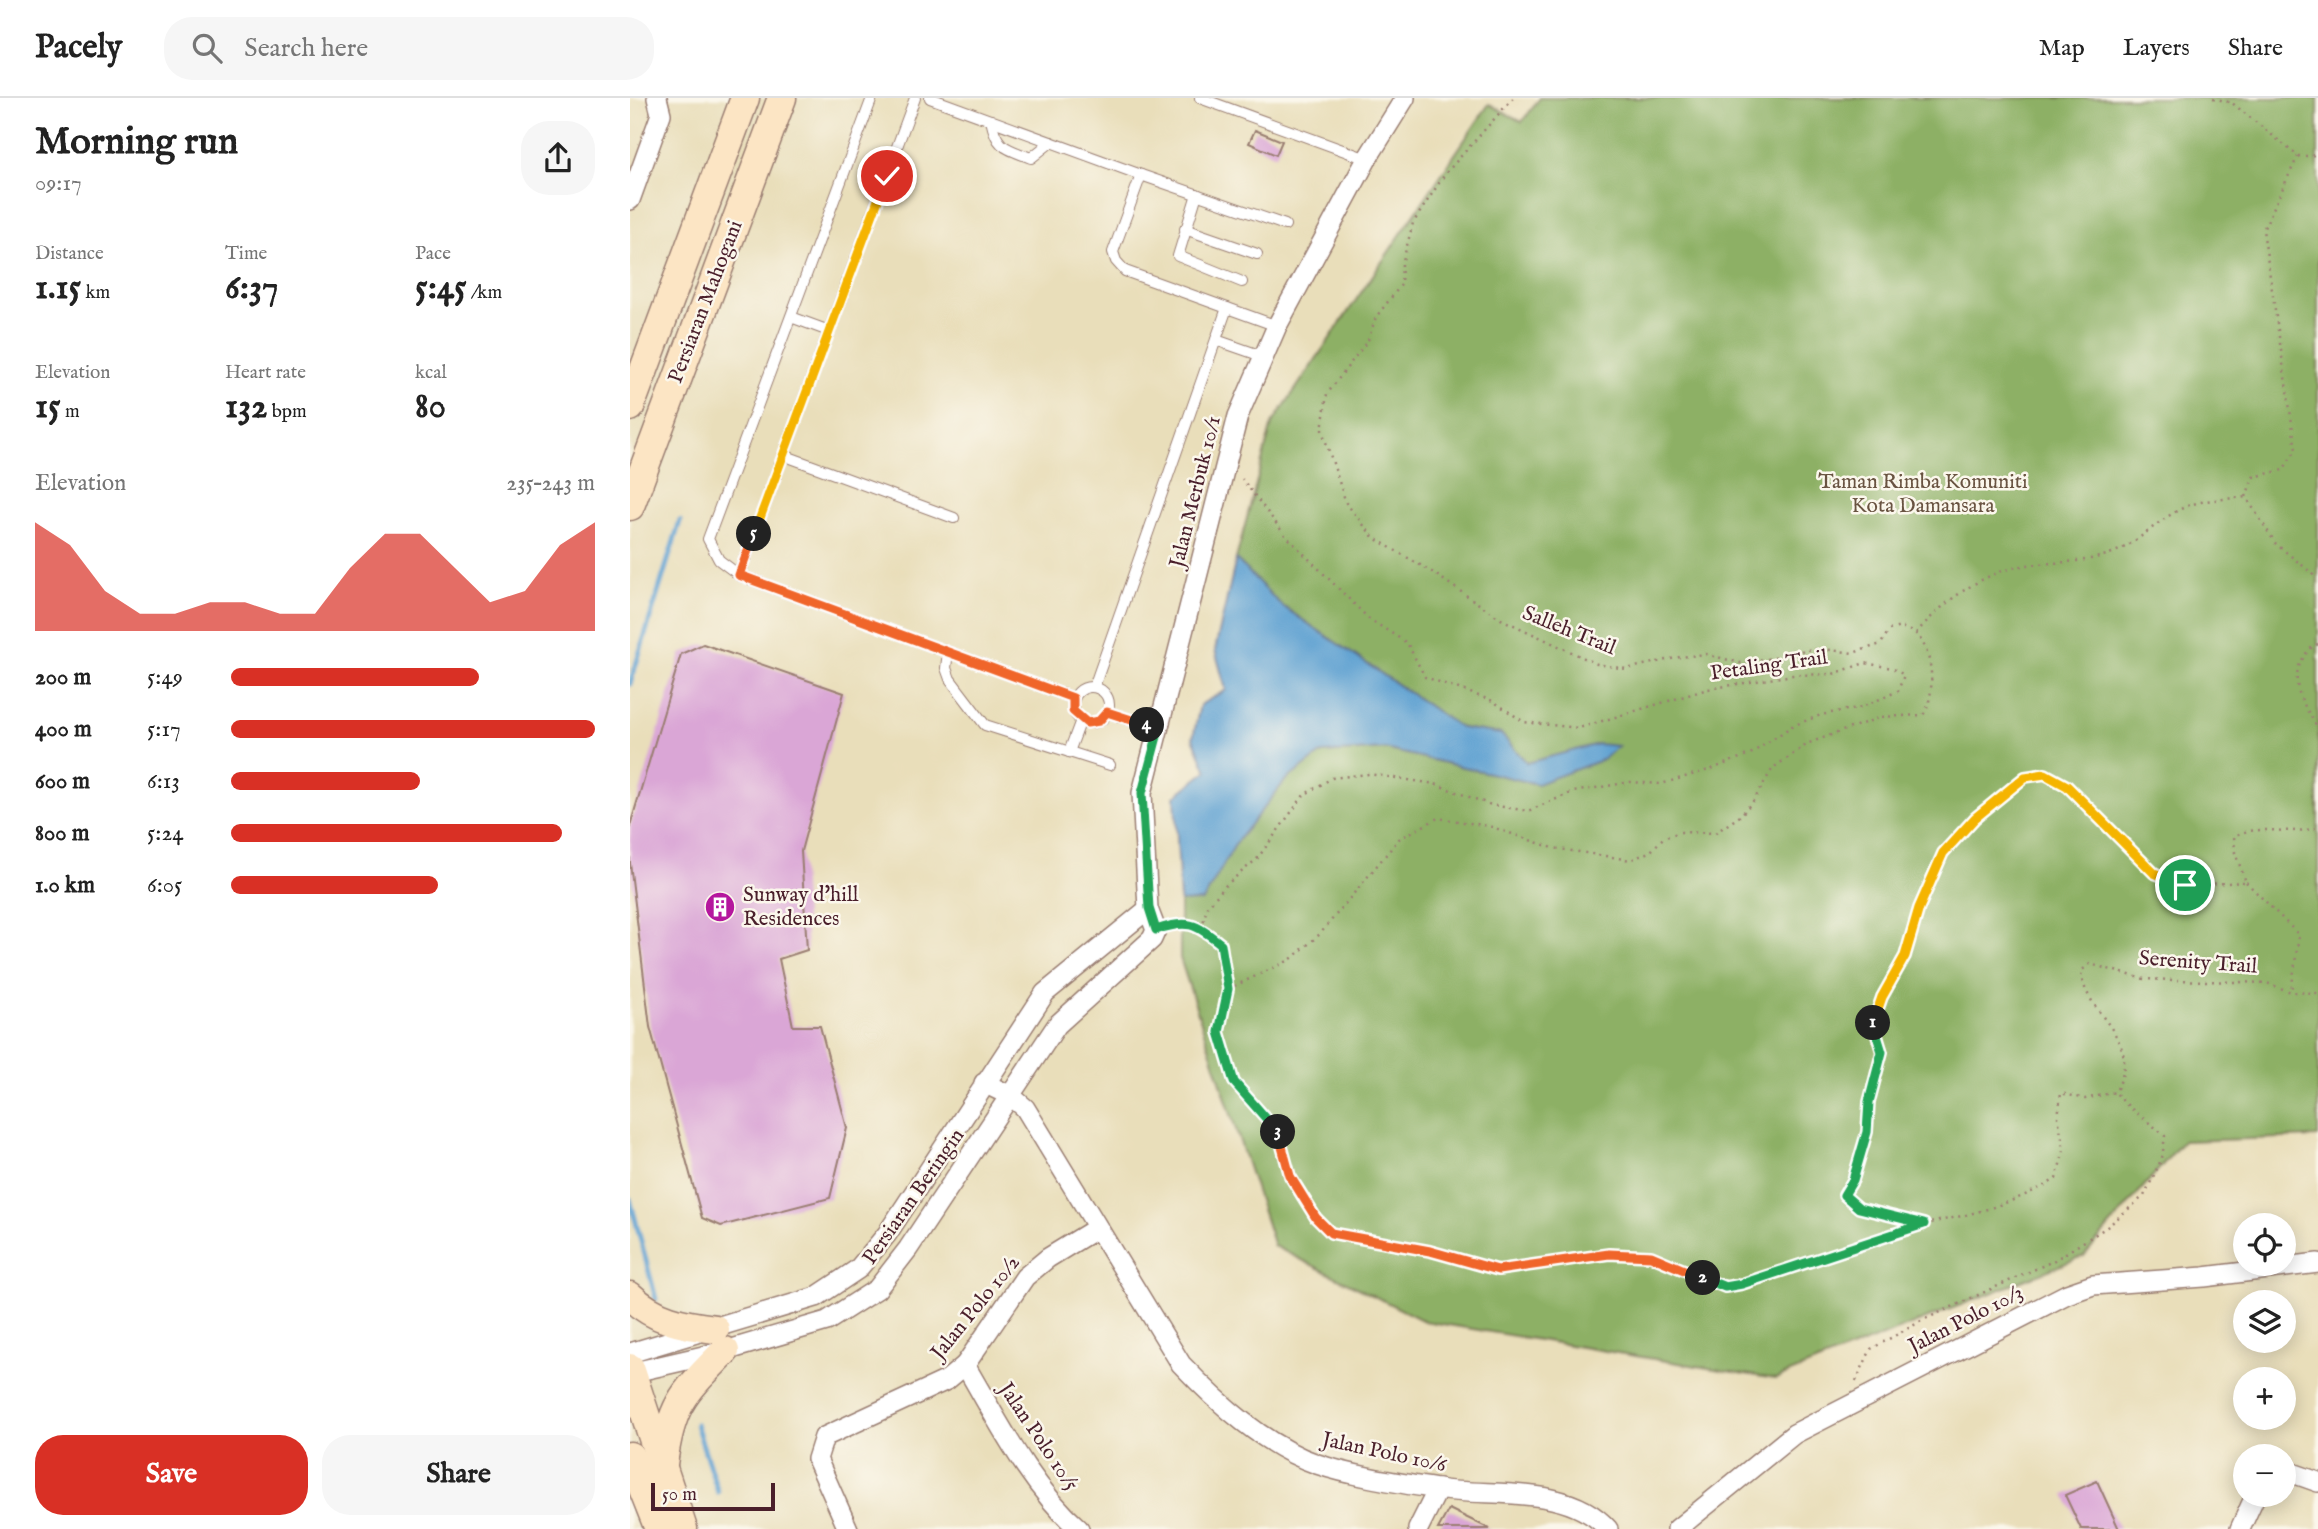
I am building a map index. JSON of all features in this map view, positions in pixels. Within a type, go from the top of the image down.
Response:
[{"type":"main road","name":"Persiaran Mahogani","points":[[630,407],[745,98]]},
{"type":"main road","name":"Persiaran Mahogani","points":[[630,506],[782,98]]},
{"type":"main road","points":[[630,1296],[646,1310],[676,1325],[720,1340],[676,1406],[668,1428],[662,1471]]},
{"type":"main road","points":[[630,1367],[683,1529]]},
{"type":"main road","points":[[630,1422],[647,1498]]},
{"type":"main road","points":[[630,1457],[659,1529]]},
{"type":"street","points":[[630,200],[661,114],[657,98]]},
{"type":"street","name":"Jalan Merbuk 10/1","points":[[1156,930],[1149,908],[1142,793],[1238,416],[1277,326],[1367,159],[1405,98]]},
{"type":"street","name":"Persiaran Beringin","points":[[720,1340],[816,1297],[858,1269],[887,1234],[1045,993],[1149,908]]},
{"type":"street","name":"Persiaran Beringin","points":[[630,1367],[720,1340],[827,1321],[877,1289],[1018,1102],[1057,1025],[1152,939],[1156,930]]},
{"type":"street","points":[[984,1083],[1018,1102]]},
{"type":"street","name":"Jalan Polo 10/6","points":[[1018,1102],[1181,1364],[1209,1392],[1256,1430],[1292,1453],[1318,1465],[1438,1489],[1542,1497],[1573,1506],[1608,1529]]},
{"type":"street","name":"Jalan Polo 10/2","points":[[848,1529],[817,1459],[824,1437],[947,1380],[964,1365],[1025,1277],[1048,1258],[1097,1228]]},
{"type":"street","name":"Jalan Polo 10/3","points":[[1677,1529],[1794,1434],[2067,1294],[2093,1285],[2204,1277],[2318,1263]]},
{"type":"street","name":"Jalan Polo 10/5","points":[[964,1365],[1013,1448],[1063,1515],[1079,1529]]},
{"type":"street","points":[[2296,1475],[2318,1482]]},
{"type":"street","points":[[1418,1529],[1438,1489]]},
{"type":"street","points":[[2240,1529],[2250,1507]]},
{"type":"lane","points":[[872,98],[708,539],[719,560],[739,575],[1073,698]]},
{"type":"lane","points":[[739,575],[915,98]]},
{"type":"lane","points":[[930,98],[1285,225]]},
{"type":"lane","points":[[1200,98],[1367,159]]},
{"type":"lane","points":[[991,120],[995,140],[1001,146],[1031,158],[1051,142]]},
{"type":"lane","points":[[1141,175],[1113,252],[1116,261],[1125,271],[1277,326]]},
{"type":"lane","points":[[1196,194],[1178,256],[1242,282]]},
{"type":"lane","points":[[1185,229],[1257,254]]},
{"type":"lane","points":[[1094,687],[1227,308]]},
{"type":"lane","points":[[791,317],[829,331]]},
{"type":"lane","points":[[1216,340],[1262,356]]},
{"type":"lane","points":[[783,455],[954,518]]},
{"type":"lane","points":[[948,652],[946,668],[950,679],[985,725],[1110,765]]},
{"type":"lane","points":[[1094,687],[1107,696],[1107,712],[1093,723],[1081,720],[1073,711],[1073,698],[1081,689],[1094,687]]},
{"type":"lane","points":[[1107,712],[1159,729]]},
{"type":"lane","points":[[1069,752],[1081,720]]},
{"type":"path","name":"Salleh Trail","points":[[1513,98],[1445,174],[1413,223],[1402,264],[1401,285],[1376,317],[1368,340],[1327,394],[1322,430],[1346,503],[1374,538],[1432,572],[1501,619],[1597,664],[1626,669],[1706,654],[1740,663],[1787,656],[1804,650],[1824,649],[1853,653],[1881,644],[1889,630],[1901,626],[1915,634]]},
{"type":"path","points":[[2213,98],[2233,100],[2298,156],[2312,156],[2318,150]]},
{"type":"path","points":[[2246,497],[2253,477],[2283,470],[2296,450],[2263,230],[2298,156]]},
{"type":"path","name":"Petaling Trail","points":[[1202,929],[1207,907],[1226,885],[1257,859],[1304,795],[1332,778],[1369,774],[1435,783],[1491,805],[1528,811],[1573,792],[1630,782],[1661,784],[1712,769],[1752,752],[1793,726],[1862,707],[1898,691],[1904,675],[1892,668],[1866,663],[1833,674],[1793,675],[1708,689],[1579,728],[1524,722],[1493,701],[1425,677],[1408,643],[1369,619],[1285,535],[1227,460]]},
{"type":"path","points":[[1228,989],[1290,960],[1320,934],[1399,839],[1438,818],[1489,826],[1553,848],[1631,860],[1651,851],[1663,838],[1671,835],[1715,833],[1740,816],[1754,800],[1773,768],[1809,743],[1881,717],[1908,719],[1923,715],[1930,705],[1930,677],[1926,648],[1915,634],[1948,600],[1965,588],[2006,570],[2035,564],[2078,562],[2117,551],[2193,504],[2246,497]]},
{"type":"path","points":[[2246,497],[2276,544],[2318,578]]},
{"type":"path","points":[[2318,644],[2309,647],[2295,671],[2300,699],[2318,728]]},
{"type":"path","points":[[1924,1224],[1859,1208],[1844,1195],[1853,1180],[1867,1132],[1869,1102],[1882,1052],[1872,1026],[1882,997],[1905,956],[1919,908],[1943,853],[1975,818],[2025,777],[2045,774],[2067,786],[2154,873],[2185,885],[2246,882]]},
{"type":"path","points":[[2291,992],[2299,935],[2246,882],[2235,853],[2234,836],[2244,831],[2303,832],[2318,827]]},
{"type":"path","points":[[1156,930],[1181,921],[1202,929],[1221,944],[1228,989],[1219,1032],[1234,1082],[1278,1132],[1290,1176],[1316,1218],[1331,1233],[1430,1251],[1498,1270],[1609,1254],[1651,1256],[1725,1287],[1742,1284],[1924,1224],[1982,1213],[2035,1192],[2056,1180],[2064,1150],[2058,1117],[2061,1093],[2084,1099],[2115,1092],[2125,1105],[2145,1116],[2165,1136],[2162,1158],[2144,1196],[2108,1227],[2053,1261],[1923,1320],[1871,1349],[1856,1377],[1857,1402]]},
{"type":"path","name":"Serenity Trail","points":[[2115,1092],[2126,1067],[2117,1034],[2081,982],[2081,971],[2090,964],[2144,979],[2267,983],[2291,992],[2318,993]]},
{"type":"green space","name":"Taman Rimba Komuniti Kota Damansara","points":[[1540,98],[2318,98],[2318,1137],[2183,1141],[2084,1256],[1775,1379],[1424,1321],[1274,1246],[1180,958],[1180,902],[1203,900],[1237,841],[1285,781],[1322,753],[1385,749],[1537,784],[1598,744],[1527,763],[1501,734],[1461,728],[1281,605],[1236,559],[1272,424],[1489,104],[1522,122]]},
{"type":"water","points":[[1236,559],[1281,605],[1461,728],[1501,734],[1527,763],[1598,744],[1618,746],[1601,760],[1537,784],[1385,749],[1322,753],[1285,781],[1237,841],[1203,901],[1180,902],[1175,796],[1207,771],[1193,738],[1200,705],[1226,690],[1215,650]]},
{"type":"building","points":[[1255,130],[1282,141],[1276,155],[1249,143]]},
{"type":"building","name":"Sunway d'hill Residences","points":[[703,644],[844,693],[801,851],[807,950],[779,959],[793,1026],[820,1026],[847,1128],[830,1198],[721,1226],[702,1218],[650,1027],[630,863],[630,826],[681,654]]},
{"type":"building","points":[[2097,1481],[2119,1529],[2081,1529],[2065,1495]]},
{"type":"building","points":[[1449,1509],[1490,1529],[1438,1529]]},
{"type":"waterway","points":[[630,684],[680,521]]},
{"type":"waterway","points":[[630,1199],[656,1299]]},
{"type":"waterway","points":[[696,1424],[718,1492]]},
{"type":"place","name":"Sunway d'hill Residences","points":[[720,907]]},
{"type":"route","points":[[887,176],[739,575],[1073,698],[1073,711],[1087,723],[1099,721],[1107,712],[1159,729],[1142,793],[1149,908],[1156,930],[1181,921],[1202,929],[1221,944],[1228,989],[1219,1032],[1234,1082],[1278,1132],[1290,1176],[1316,1218],[1331,1233],[1430,1251],[1498,1270],[1609,1254],[1651,1256],[1725,1287],[1742,1284],[1924,1224],[1859,1208],[1844,1195],[1853,1180],[1867,1132],[1869,1102],[1882,1052],[1872,1026],[1882,997],[1905,956],[1919,908],[1943,853],[1975,818],[2025,777],[2045,774],[2067,786],[2154,873],[2185,885]]}]
